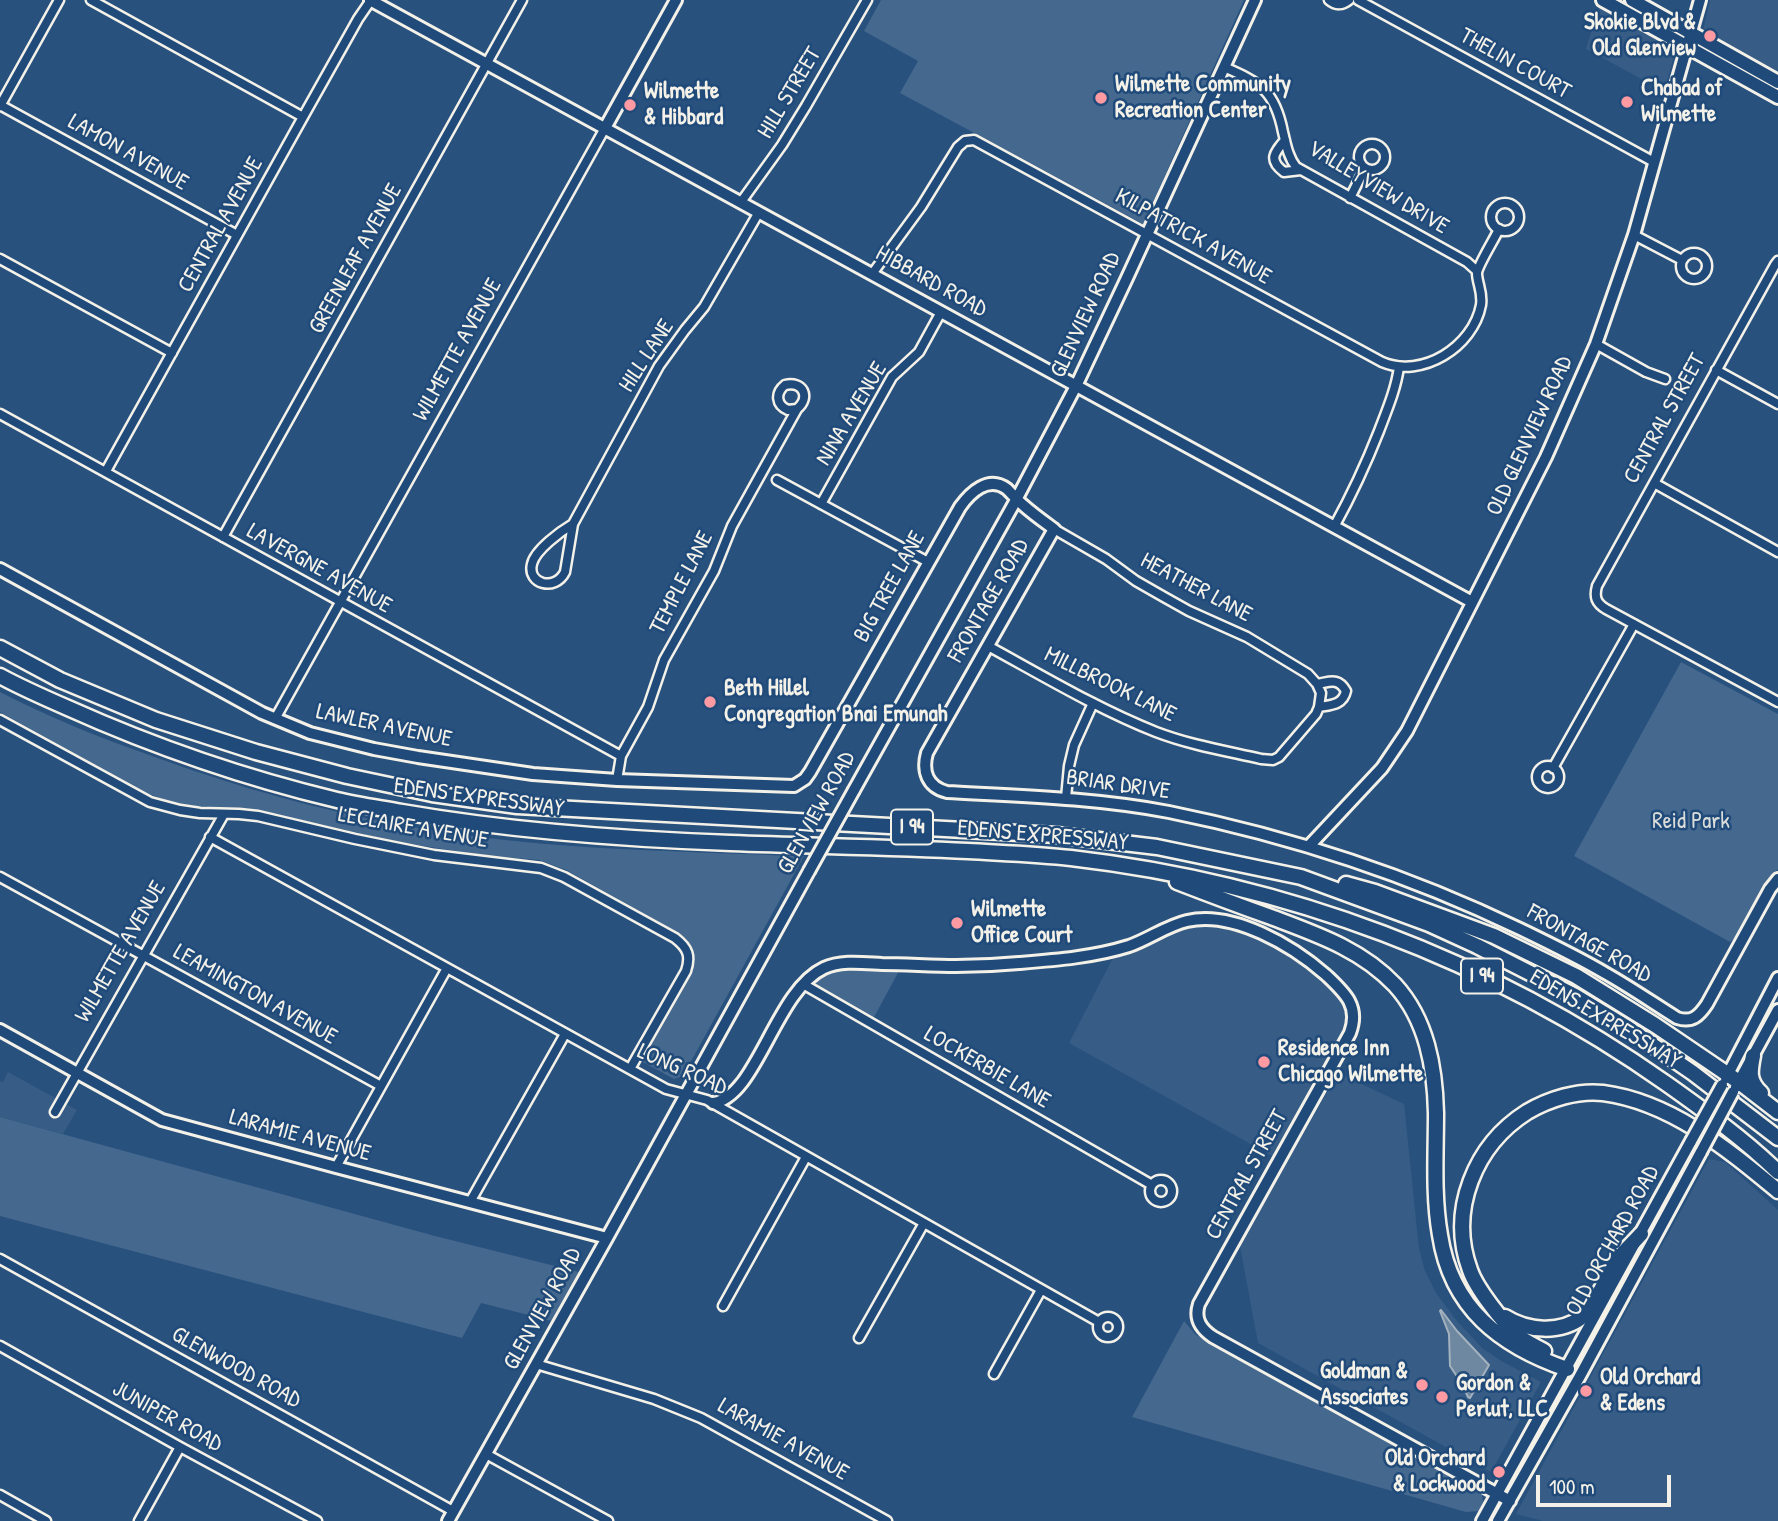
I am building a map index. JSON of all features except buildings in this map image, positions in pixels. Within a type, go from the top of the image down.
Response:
[{"type":"highway","name":"EDENS EXPRESSWAY","points":[[0,648],[60,680],[156,720],[347,776],[432,793],[517,806],[1057,835],[1157,847],[1301,877],[1429,924],[1575,996],[1693,1073],[1778,1138]]},
{"type":"highway","name":"EDENS EXPRESSWAY","points":[[0,676],[121,732],[237,773],[340,801],[436,818],[561,833],[729,843],[872,846],[1070,858],[1245,889],[1351,920],[1460,964],[1520,994],[1634,1060],[1691,1101],[1778,1171]]},
{"type":"highway","points":[[1144,869],[1326,938],[1368,961],[1397,987],[1420,1025],[1432,1061],[1436,1107],[1438,1214],[1450,1273],[1469,1305],[1495,1333],[1544,1361],[1567,1369]]},
{"type":"highway","points":[[1301,877],[1375,892],[1494,936],[1576,976],[1655,1025],[1731,1084],[1778,1110]]},
{"type":"highway","points":[[1753,1056],[1750,1078],[1754,1086],[1778,1110]]},
{"type":"highway","points":[[1567,1369],[1549,1354],[1517,1335],[1478,1286],[1467,1261],[1463,1233],[1464,1204],[1470,1182],[1488,1147],[1516,1119],[1556,1098],[1581,1093],[1601,1093],[1638,1100],[1666,1112],[1723,1147],[1778,1191]]},
{"type":"highway","points":[[1497,1312],[1516,1324],[1535,1328],[1570,1324],[1584,1316],[1619,1257],[1641,1234]]},
{"type":"main road","points":[[1603,0],[1778,97]]},
{"type":"main road","points":[[1632,0],[1778,82]]},
{"type":"street","points":[[0,105],[59,0]]},
{"type":"street","points":[[91,0],[303,117]]},
{"type":"street","name":"CENTRAL AVENUE","points":[[106,471],[371,0]]},
{"type":"street","name":"HIBBARD ROAD","points":[[371,0],[1472,603]]},
{"type":"street","name":"GREENLEAF AVENUE","points":[[223,537],[522,0]]},
{"type":"street","name":"WILMETTE AVENUE","points":[[275,719],[676,0]]},
{"type":"street","name":"HILL STREET","points":[[741,202],[782,145],[867,0]]},
{"type":"street","name":"GLENVIEW ROAD","points":[[450,1516],[1016,500],[1076,386],[1255,0]]},
{"type":"street","points":[[1329,0],[1336,4],[1349,0]]},
{"type":"street","name":"THELIN COURT","points":[[1358,0],[1654,162]]},
{"type":"street","name":"OLD GLENVIEW ROAD","points":[[1309,846],[1389,759],[1407,731],[1546,457],[1596,344],[1634,234],[1700,0]]},
{"type":"street","name":"VALLEYVIEW DRIVE","points":[[1224,67],[1254,80],[1268,93],[1274,102],[1292,162],[1301,170],[1467,262],[1477,271]]},
{"type":"street","name":"LAMON AVENUE","points":[[0,105],[237,236]]},
{"type":"street","name":"KILPATRICK AVENUE","points":[[872,274],[921,207],[958,147],[970,140],[979,142],[1382,362],[1399,367]]},
{"type":"street","points":[[1285,140],[1275,152],[1277,167],[1284,172],[1301,170]]},
{"type":"street","points":[[1350,198],[1365,168]]},
{"type":"street","name":"HILL LANE","points":[[573,524],[556,535],[535,558],[532,564],[533,573],[540,581],[550,584],[561,579],[565,572],[573,524],[659,366],[704,307],[759,212]]},
{"type":"street","points":[[1334,527],[1359,478],[1386,414],[1399,367],[1434,361],[1454,349],[1471,329],[1481,305],[1477,271],[1499,229]]},
{"type":"street","points":[[1634,234],[1682,260]]},
{"type":"street","points":[[0,259],[172,353]]},
{"type":"street","name":"CENTRAL STREET","points":[[1634,624],[1606,609],[1596,600],[1597,586],[1778,261]]},
{"type":"street","name":"NINA AVENUE","points":[[821,504],[892,377],[919,352],[941,312]]},
{"type":"street","points":[[1596,344],[1646,372],[1665,379]]},
{"type":"street","points":[[1716,370],[1778,404]]},
{"type":"street","name":"TEMPLE LANE","points":[[617,780],[621,756],[643,717],[664,660],[714,571],[732,526],[797,409]]},
{"type":"street","name":"LAVERGNE AVENUE","points":[[0,414],[621,756]]},
{"type":"street","points":[[776,480],[928,562]]},
{"type":"street","points":[[1654,483],[1778,552]]},
{"type":"street","name":"BIG TREE LANE","points":[[799,784],[810,772],[928,562],[969,495],[978,488],[994,485],[1005,488],[1016,500]]},
{"type":"street","name":"FRONTAGE ROAD","points":[[925,775],[927,753],[1054,529],[1016,500]]},
{"type":"street","name":"HEATHER LANE","points":[[1054,529],[1189,611],[1274,652],[1308,674],[1319,689],[1335,681],[1341,683],[1346,691]]},
{"type":"street","name":"LAWLER AVENUE","points":[[0,569],[275,719],[322,736],[418,757],[533,774],[617,780],[789,786],[799,784]]},
{"type":"street","points":[[1553,768],[1634,624],[1778,702]]},
{"type":"street","name":"MILLBROOK LANE","points":[[988,646],[1093,703],[1156,732],[1179,740],[1268,760],[1273,760],[1285,751],[1316,714],[1319,707],[1319,689]]},
{"type":"street","name":"MILLBROOK LANE","points":[[1319,707],[1339,703],[1345,697],[1346,691]]},
{"type":"street","points":[[1066,798],[1074,745],[1093,703]]},
{"type":"street","name":"LECLAIRE AVENUE","points":[[0,720],[150,802],[200,813],[258,816],[434,855],[541,868],[564,877],[675,938],[687,949],[689,963],[630,1069]]},
{"type":"street","name":"BRIAR DRIVE","points":[[925,775],[933,786],[947,792],[1066,798],[1167,812],[1309,846]]},
{"type":"street","name":"WILMETTE AVENUE","points":[[55,1112],[224,814]]},
{"type":"street","name":"LONG ROAD","points":[[210,837],[630,1069],[666,1088],[713,1103],[1098,1322]]},
{"type":"street","name":"FRONTAGE ROAD","points":[[1309,846],[1391,873],[1473,906],[1604,972],[1684,1021],[1695,1018],[1707,1004],[1778,878]]},
{"type":"street","name":"LEAMINGTON AVENUE","points":[[0,877],[381,1086]]},
{"type":"street","name":"CENTRAL STREET","points":[[803,984],[821,969],[838,964],[964,966],[1032,962],[1095,954],[1131,945],[1185,921],[1207,919],[1243,926],[1287,947],[1318,968],[1348,999],[1354,1012],[1350,1033],[1199,1304],[1198,1321],[1213,1337],[1497,1494]]},
{"type":"street","points":[[336,1167],[447,968]]},
{"type":"street","name":"OLD ORCHARD ROAD","points":[[1498,1521],[1701,1152],[1778,978]]},
{"type":"street","points":[[713,1103],[722,1102],[737,1090],[788,1003],[803,984]]},
{"type":"street","name":"LOCKERBIE LANE","points":[[803,984],[1152,1185]]},
{"type":"street","name":"OLD ORCHARD ROAD","points":[[1482,1521],[1691,1141],[1753,1056],[1778,1010]]},
{"type":"street","name":"LARAMIE AVENUE","points":[[0,1030],[162,1120],[607,1238]]},
{"type":"street","points":[[470,1202],[565,1034]]},
{"type":"street","points":[[723,1306],[806,1157]]},
{"type":"street","points":[[859,1338],[924,1223]]},
{"type":"street","name":"GLENWOOD ROAD","points":[[0,1259],[450,1516]]},
{"type":"street","points":[[994,1374],[1041,1290]]},
{"type":"street","name":"JUNIPER ROAD","points":[[0,1346],[317,1521]]},
{"type":"street","name":"LARAMIE AVENUE","points":[[536,1364],[654,1399],[701,1418],[887,1521]]},
{"type":"street","points":[[139,1521],[180,1447]]},
{"type":"street","points":[[485,1454],[608,1521]]},
{"type":"street","points":[[1497,1494],[1510,1501]]},
{"type":"street","points":[[0,1495],[46,1521]]},
{"type":"shaded area","points":[[1710,0],[1778,0],[1778,74],[1703,31]]},
{"type":"shaded area","points":[[1600,5],[1676,49],[1664,91],[1586,49]]},
{"type":"shaded area","points":[[1200,924],[1237,931],[1268,943],[1311,972],[1342,1002],[1346,1015],[1345,1031],[1274,1157],[1069,1043],[1114,956],[1144,946],[1182,928]]},
{"type":"shaded area","points":[[8,1072],[77,1110],[63,1134],[0,1117],[0,1081],[3,1082]]},
{"type":"shaded area","points":[[1338,1073],[1404,1104],[1419,1249],[1425,1271],[1436,1293],[1482,1348],[1541,1382],[1491,1472],[1258,1343],[1240,1246]]},
{"type":"shaded area","points":[[1709,1159],[1725,1162],[1778,1210],[1778,1521],[1543,1521],[1516,1514]]},
{"type":"shaded area","points":[[1441,1310],[1489,1365],[1470,1398],[1450,1366],[1449,1334]]},
{"type":"green space","points":[[881,0],[1244,0],[1143,224],[900,93],[918,61],[864,31]]},
{"type":"green space","name":"Reid Park","points":[[1681,662],[1778,714],[1778,869],[1765,886],[1745,927],[1730,942],[1574,856]]},
{"type":"green space","points":[[0,692],[94,734],[190,769],[267,794],[385,822],[546,844],[804,856],[683,1076],[674,1079],[643,1062],[692,972],[691,946],[677,932],[566,870],[539,860],[482,855],[392,841],[246,808],[175,803],[143,792],[0,712]]},
{"type":"green space","points":[[861,968],[900,969],[873,1019],[813,984],[835,972]]},
{"type":"green space","points":[[0,1117],[435,1236],[579,1272],[552,1321],[481,1303],[462,1338],[0,1216]]},
{"type":"green space","points":[[1184,1321],[1195,1334],[1212,1345],[1474,1489],[1482,1495],[1483,1503],[1479,1511],[1466,1512],[1132,1417]]},
{"type":"place","name":"Skokie Blvd & Old Glenview","points":[[1710,36]]},
{"type":"place","name":"Wilmette Community Recreation Center","points":[[1101,98]]},
{"type":"place","name":"Chabad of Wilmette","points":[[1627,102]]},
{"type":"place","name":"Wilmette & Hibbard","points":[[630,105]]},
{"type":"place","name":"Beth Hillel Congregation Bnai Emunah","points":[[710,702]]},
{"type":"place","name":"Wilmette Office Court","points":[[957,923]]},
{"type":"place","name":"Residence Inn Chicago Wilmette","points":[[1264,1062]]},
{"type":"place","name":"Goldman & Associates","points":[[1422,1385]]},
{"type":"place","name":"Old Orchard & Edens","points":[[1586,1391]]},
{"type":"place","name":"Gordon & Perlut, LLC","points":[[1442,1397]]},
{"type":"place","name":"Old Orchard & Lockwood","points":[[1499,1472]]}]
